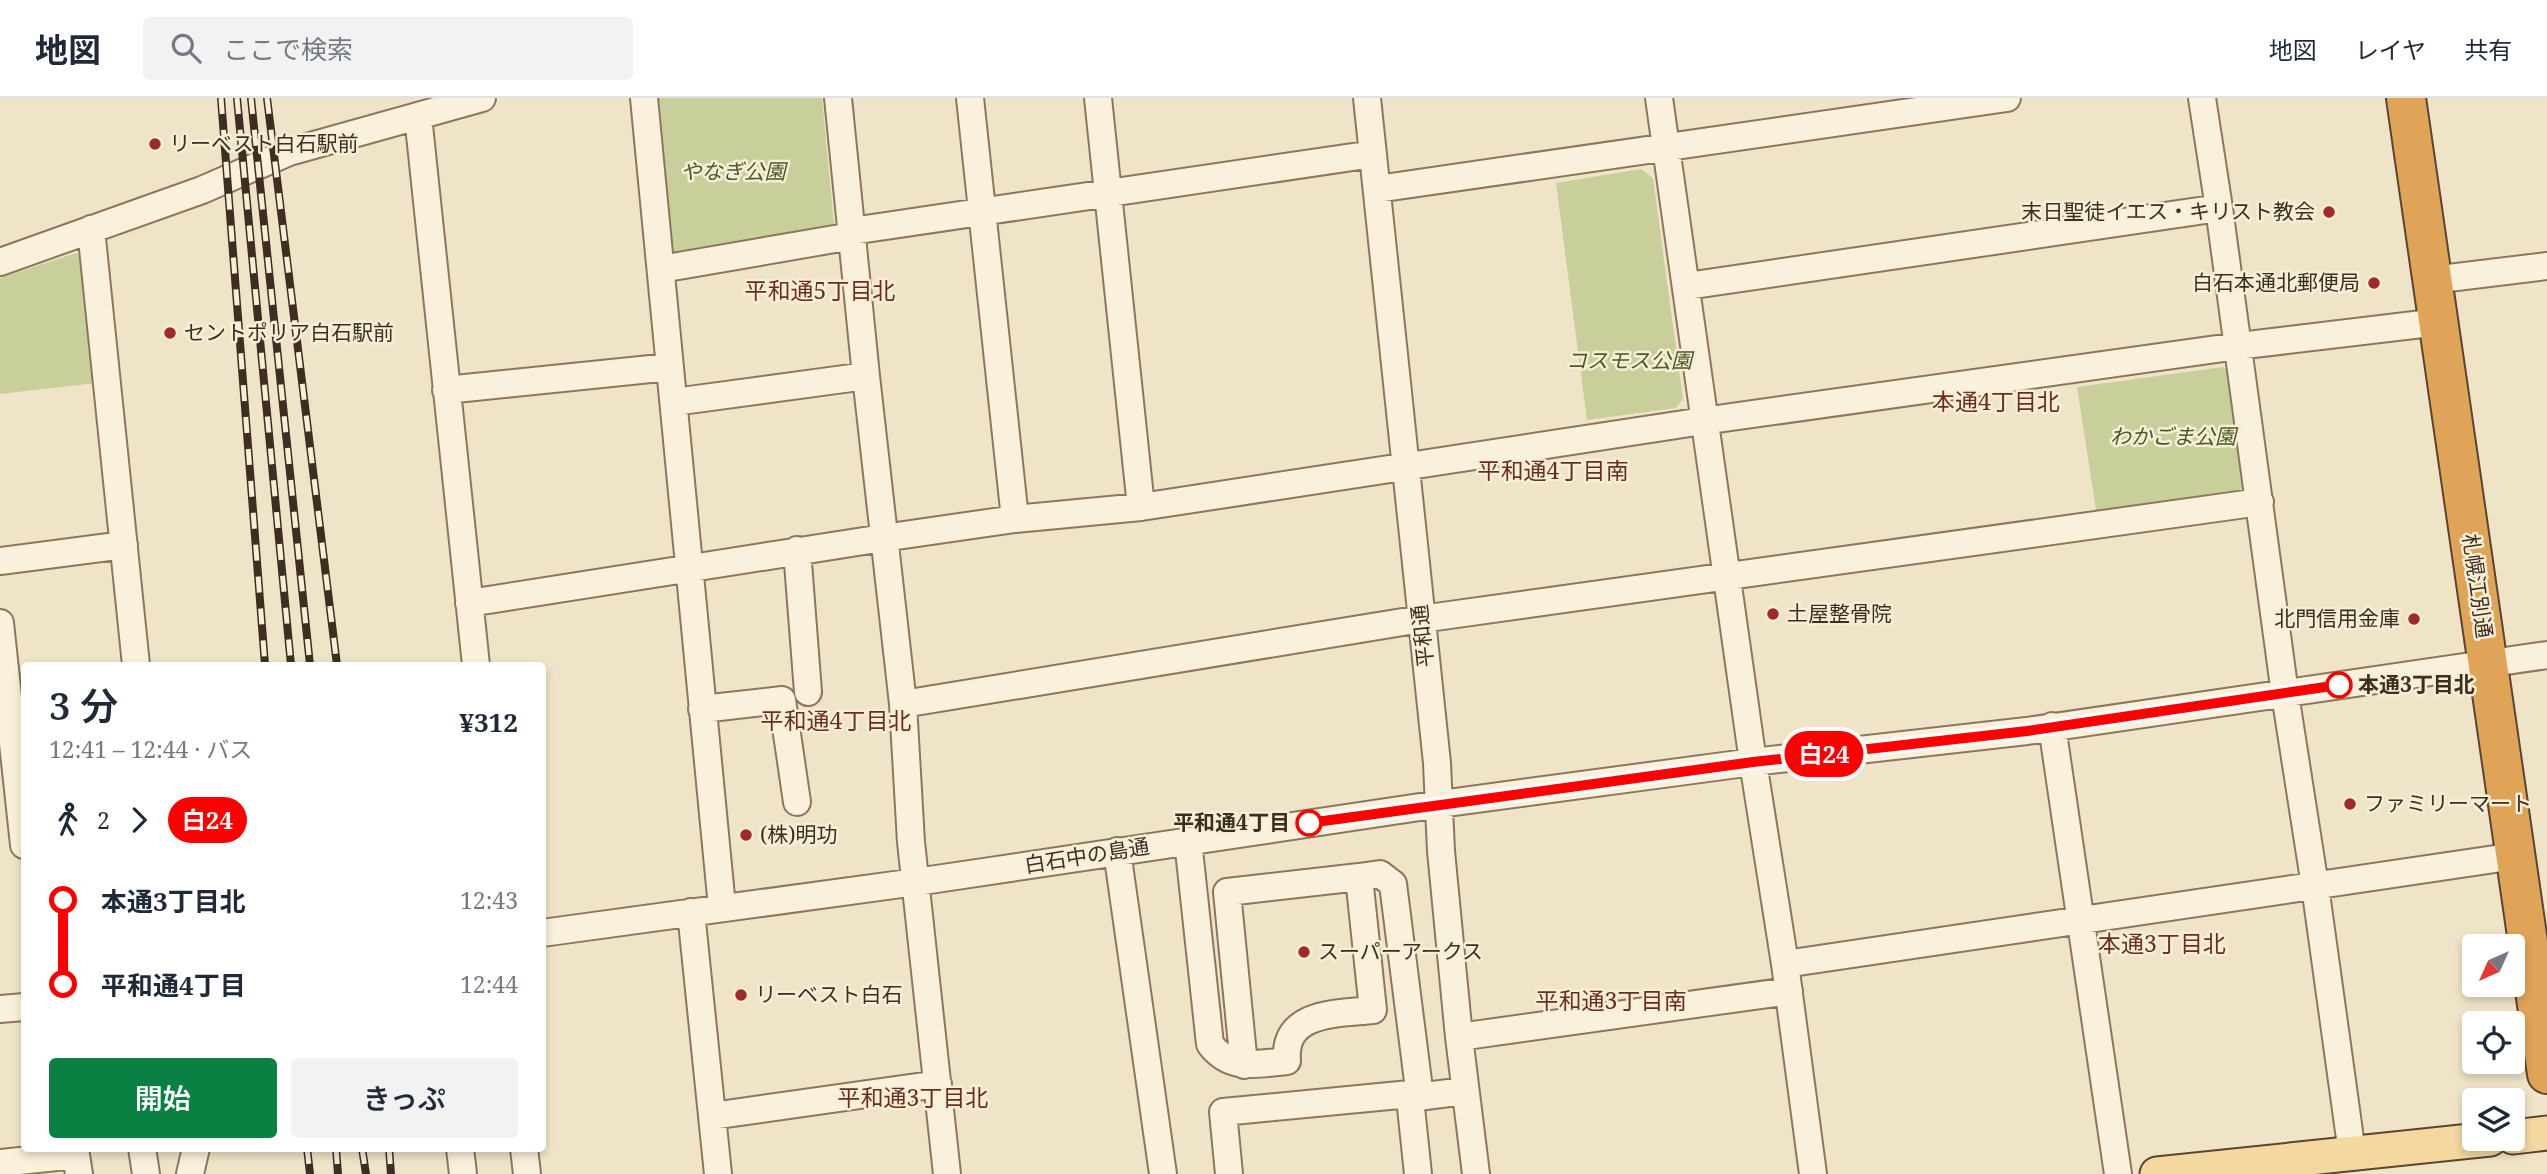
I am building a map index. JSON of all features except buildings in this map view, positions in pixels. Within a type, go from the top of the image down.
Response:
[{"type":"highway","name":"札幌江別通","points":[[2406,98],[2547,1074]]},
{"type":"main road","points":[[2525,1136],[2547,1133]]},
{"type":"main road","points":[[2157,1174],[2313,1166],[2352,1153],[2462,1142]]},
{"type":"street","points":[[0,262],[201,190],[289,152],[418,116],[455,101],[482,98]]},
{"type":"street","points":[[644,98],[722,908]]},
{"type":"street","points":[[838,98],[902,704],[916,882],[947,1174]]},
{"type":"street","points":[[970,98],[1015,519]]},
{"type":"street","points":[[1098,98],[1141,508]]},
{"type":"street","name":"平和通","points":[[1367,98],[1440,804],[1441,851],[1464,1091],[1476,1174]]},
{"type":"street","points":[[1659,98],[1703,421],[1789,991],[1813,1174]]},
{"type":"street","points":[[1377,189],[1965,101],[2007,98]]},
{"type":"street","points":[[2202,98],[2352,1153]]},
{"type":"street","points":[[418,116],[475,662]]},
{"type":"street","points":[[661,269],[981,211],[1373,154]]},
{"type":"street","points":[[1686,286],[2219,208]]},
{"type":"street","points":[[91,229],[136,662]]},
{"type":"street","points":[[2432,279],[2547,266]]},
{"type":"street","points":[[469,603],[797,550],[1015,519],[1141,508],[1405,465],[1703,421],[2238,346],[2439,322]]},
{"type":"street","points":[[446,390],[670,367]]},
{"type":"street","points":[[674,402],[866,376]]},
{"type":"street","points":[[902,704],[1421,619],[2260,502]]},
{"type":"street","points":[[0,561],[124,545]]},
{"type":"street","points":[[797,550],[808,692]]},
{"type":"street","points":[[0,623],[21,817]]},
{"type":"street","name":"白石中の島通","points":[[546,932],[916,882],[1440,804],[1753,762],[2027,731],[2547,655]]},
{"type":"street","points":[[702,709],[782,700],[797,802]]},
{"type":"street","points":[[2052,726],[2118,1174]]},
{"type":"street","points":[[1188,841],[1210,1044],[1219,1056],[1244,1065],[1287,1061],[1286,1051],[1292,1034],[1297,1027],[1314,1018],[1373,1010],[1359,877]]},
{"type":"street","points":[[1117,851],[1163,1174]]},
{"type":"street","points":[[1785,964],[2515,856]]},
{"type":"street","points":[[1244,1065],[1227,892],[1380,874],[1393,884],[1396,905],[1416,1089],[1418,1174]]},
{"type":"street","points":[[691,912],[718,1174]]},
{"type":"street","points":[[1459,1037],[1789,991]]},
{"type":"street","points":[[0,1009],[21,1007]]},
{"type":"street","points":[[712,1116],[938,1084]]},
{"type":"street","points":[[1229,1174],[1223,1112],[1410,1094],[1416,1089],[1464,1091]]},
{"type":"street","points":[[143,1152],[146,1174]]},
{"type":"street","points":[[190,1174],[195,1152]]},
{"type":"street","points":[[460,1152],[463,1174]]},
{"type":"street","points":[[524,1152],[527,1174]]},
{"type":"street","points":[[0,1163],[76,1155],[79,1174]]},
{"type":"green space","name":"やなぎ公園","points":[[650,98],[822,98],[834,224],[823,235],[675,252],[667,243]]},
{"type":"green space","name":"コスモス公園","points":[[1641,169],[1653,178],[1683,399],[1676,408],[1587,420],[1556,183]]},
{"type":"green space","points":[[76,253],[83,258],[96,383],[0,394],[0,278]]},
{"type":"green space","name":"わかごま公園","points":[[2223,367],[2230,373],[2246,483],[2237,493],[2096,510],[2077,387]]},
{"type":"railway","points":[[221,98],[265,662]]},
{"type":"railway","points":[[237,98],[291,662]]},
{"type":"railway","points":[[251,98],[310,662]]},
{"type":"railway","points":[[267,98],[337,662]]},
{"type":"railway","points":[[307,1152],[310,1174]]},
{"type":"railway","points":[[336,1152],[338,1174]]},
{"type":"railway","points":[[363,1152],[366,1174]]},
{"type":"railway","points":[[389,1152],[391,1174]]},
{"type":"bus line","name":"白24","points":[[1309,823],[1753,762],[2027,731],[2339,685]]},
{"type":"place","name":"リーベスト白石駅前","points":[[155,144]]},
{"type":"place","name":"末日聖徒イエス・キリスト教会","points":[[2329,212]]},
{"type":"place","name":"白石本通北郵便局","points":[[2374,283]]},
{"type":"place","name":"セントポリア白石駅前","points":[[170,333]]},
{"type":"place","name":"土屋整骨院","points":[[1773,614]]},
{"type":"place","name":"北門信用金庫","points":[[2414,619]]},
{"type":"place","name":"本通3丁目北","points":[[2339,685]]},
{"type":"place","name":"ファミリーマート","points":[[2350,804]]},
{"type":"place","name":"平和通4丁目","points":[[1309,823]]},
{"type":"place","name":"(株)明功","points":[[746,835]]},
{"type":"place","name":"スーパーアークス","points":[[1304,952]]},
{"type":"place","name":"リーベスト白石","points":[[741,995]]},
{"type":"district","name":"平和通5丁目北","points":[[820,291]]},
{"type":"district","name":"本通4丁目北","points":[[1996,402]]},
{"type":"district","name":"平和通4丁目南","points":[[1553,471]]},
{"type":"district","name":"平和通4丁目北","points":[[836,721]]},
{"type":"district","name":"本通3丁目北","points":[[2162,944]]},
{"type":"district","name":"平和通3丁目南","points":[[1611,1001]]},
{"type":"district","name":"平和通3丁目北","points":[[913,1098]]}]
